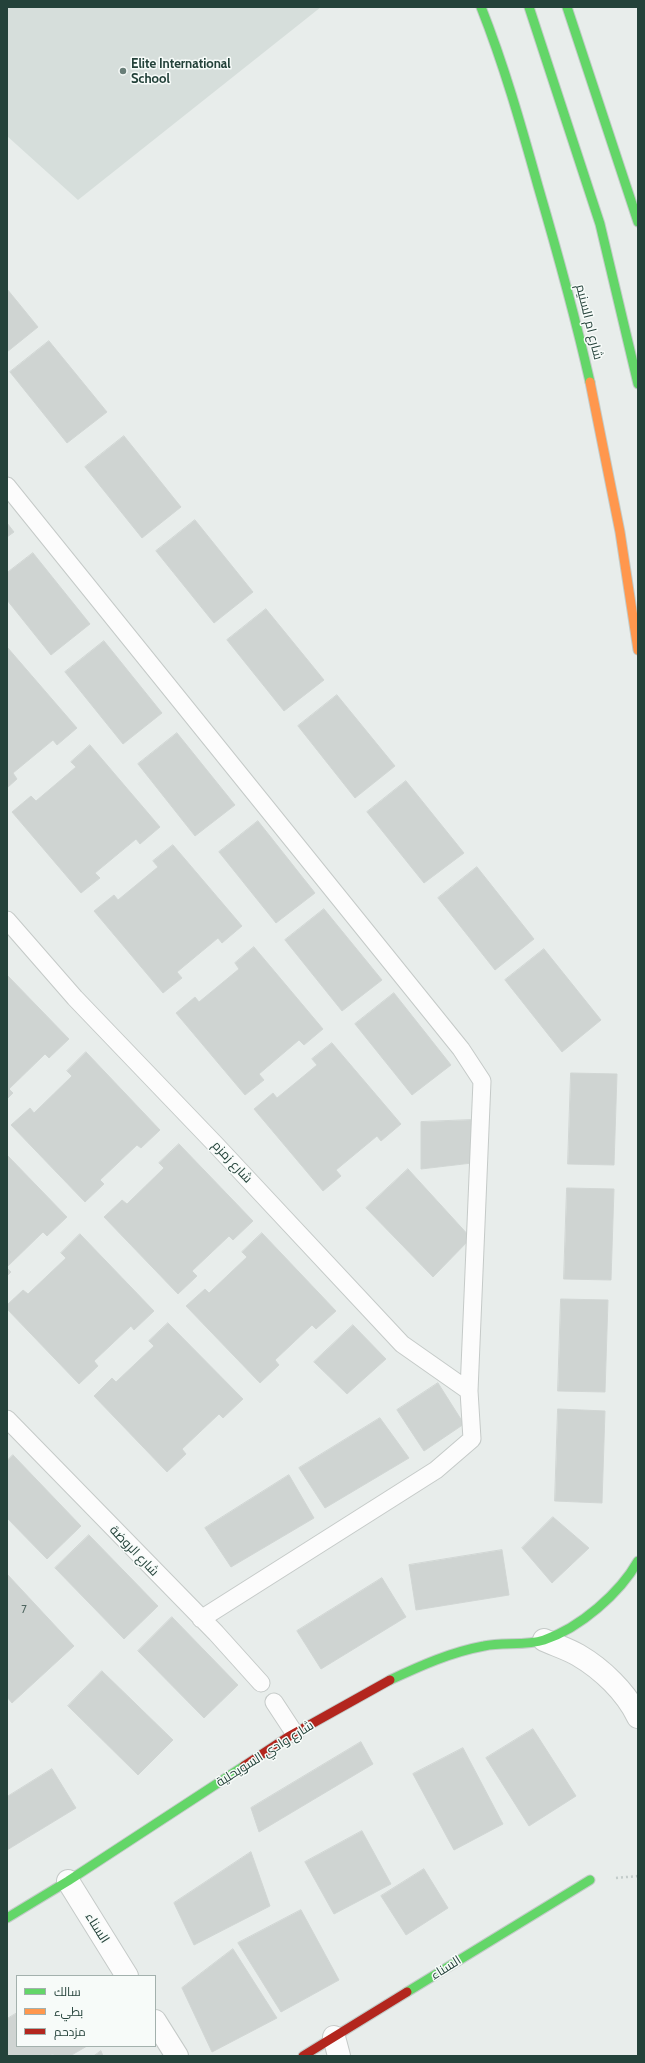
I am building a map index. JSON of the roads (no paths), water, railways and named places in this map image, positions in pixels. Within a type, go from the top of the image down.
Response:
[{"type":"street","name":"شارع ام السنيم","points":[[480,7],[514,102],[555,243],[576,323],[603,439],[629,579],[638,650]]},
{"type":"street","points":[[529,7],[600,224],[638,384]]},
{"type":"street","points":[[567,7],[638,222]]},
{"type":"street","name":"شارع وادي السويحلية","points":[[7,1918],[295,1734],[376,1686],[432,1660],[484,1646],[544,1640],[578,1622],[608,1599],[633,1570],[638,1561]]},
{"type":"street","name":"شارع وادي السويحلية","points":[[544,1640],[578,1655],[609,1678],[633,1706],[638,1717]]},
{"type":"street","name":"السناء","points":[[68,1880],[126,1975]]},
{"type":"street","name":"السناء","points":[[303,2056],[337,2047],[590,1880]]},
{"type":"street","points":[[156,2023],[177,2056]]},
{"type":"lane","points":[[7,486],[462,1049],[482,1081],[469,1391],[472,1439],[436,1470],[201,1619]]},
{"type":"lane","name":"شارع زمزم","points":[[7,920],[75,998],[216,1145],[402,1344],[469,1391]]},
{"type":"lane","name":"شارع الروضة","points":[[7,1419],[261,1682]]},
{"type":"lane","points":[[274,1702],[295,1734]]},
{"type":"place","name":"Elite International School","points":[[123,71]]}]
